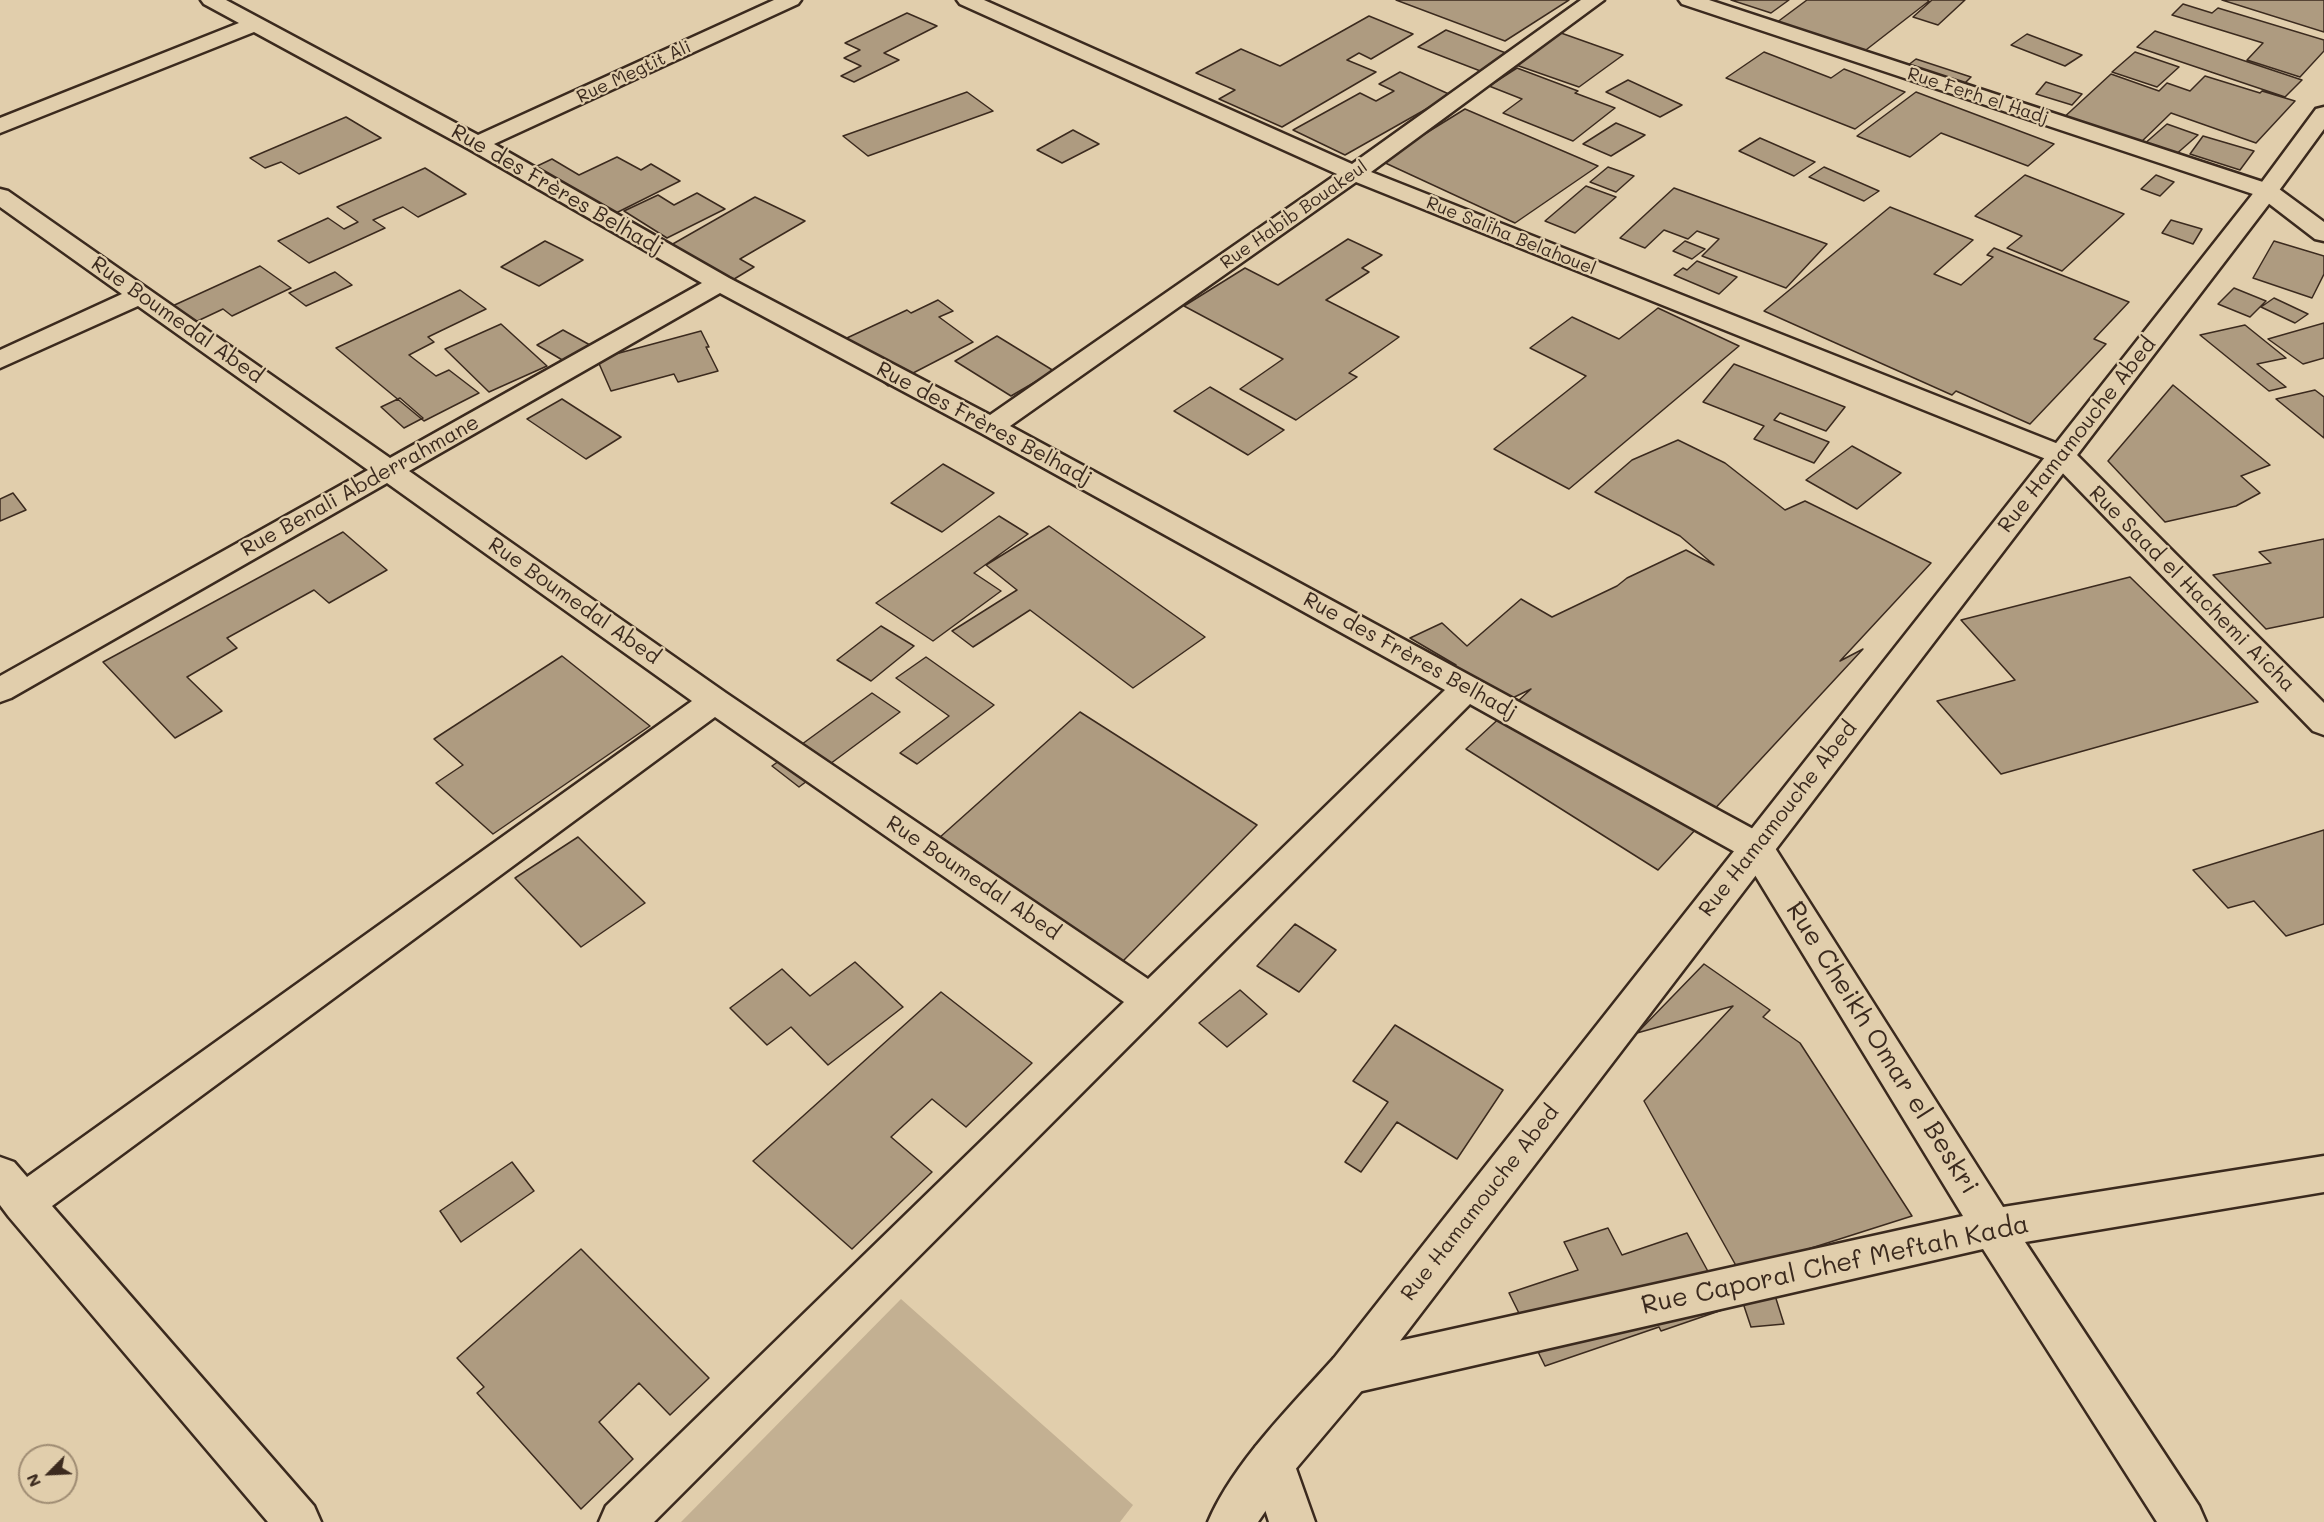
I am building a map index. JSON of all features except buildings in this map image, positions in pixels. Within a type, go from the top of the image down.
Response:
[{"type":"street","name":"Rue des Frères Belhadj","points":[[212,0],[477,144],[720,283],[991,427],[1756,847]]},
{"type":"street","name":"Rue Megtit Ali","points":[[477,144],[791,0]]},
{"type":"street","name":"Rue Saliha Belahouel","points":[[968,0],[1354,173],[2061,455]]},
{"type":"street","name":"Rue Habib Bouakeul","points":[[991,427],[1354,173],[1594,0]]},
{"type":"street","name":"Rue Ferh el Hadj","points":[[1689,0],[2267,192],[2324,234]]},
{"type":"street","points":[[0,126],[255,24]]},
{"type":"street","name":"Rue Hamamouche Abed","points":[[1231,1522],[1272,1462],[1349,1373],[2267,192],[2324,114]]},
{"type":"street","name":"Rue Boumedal Abed","points":[[0,196],[715,701],[1152,1001]]},
{"type":"street","name":"Rue Benali Abderrahmane","points":[[0,690],[720,283]]},
{"type":"street","points":[[0,360],[141,295]]},
{"type":"street","name":"Rue Saad el Hachemi Aicha","points":[[2061,455],[2324,723]]},
{"type":"street","points":[[622,1522],[1468,687]]},
{"type":"street","points":[[298,1522],[12,1190],[715,701]]},
{"type":"street","name":"Rue Cheikh Omar el Beskri","points":[[1756,847],[1993,1228],[2183,1522]]},
{"type":"street","name":"Rue Caporal Chef Meftah Kada","points":[[1349,1373],[1993,1228],[2324,1174]]},
{"type":"street","points":[[1272,1462],[1292,1522]]},
{"type":"shaded area","points":[[901,1299],[1133,1505],[1120,1522],[681,1522]]}]
